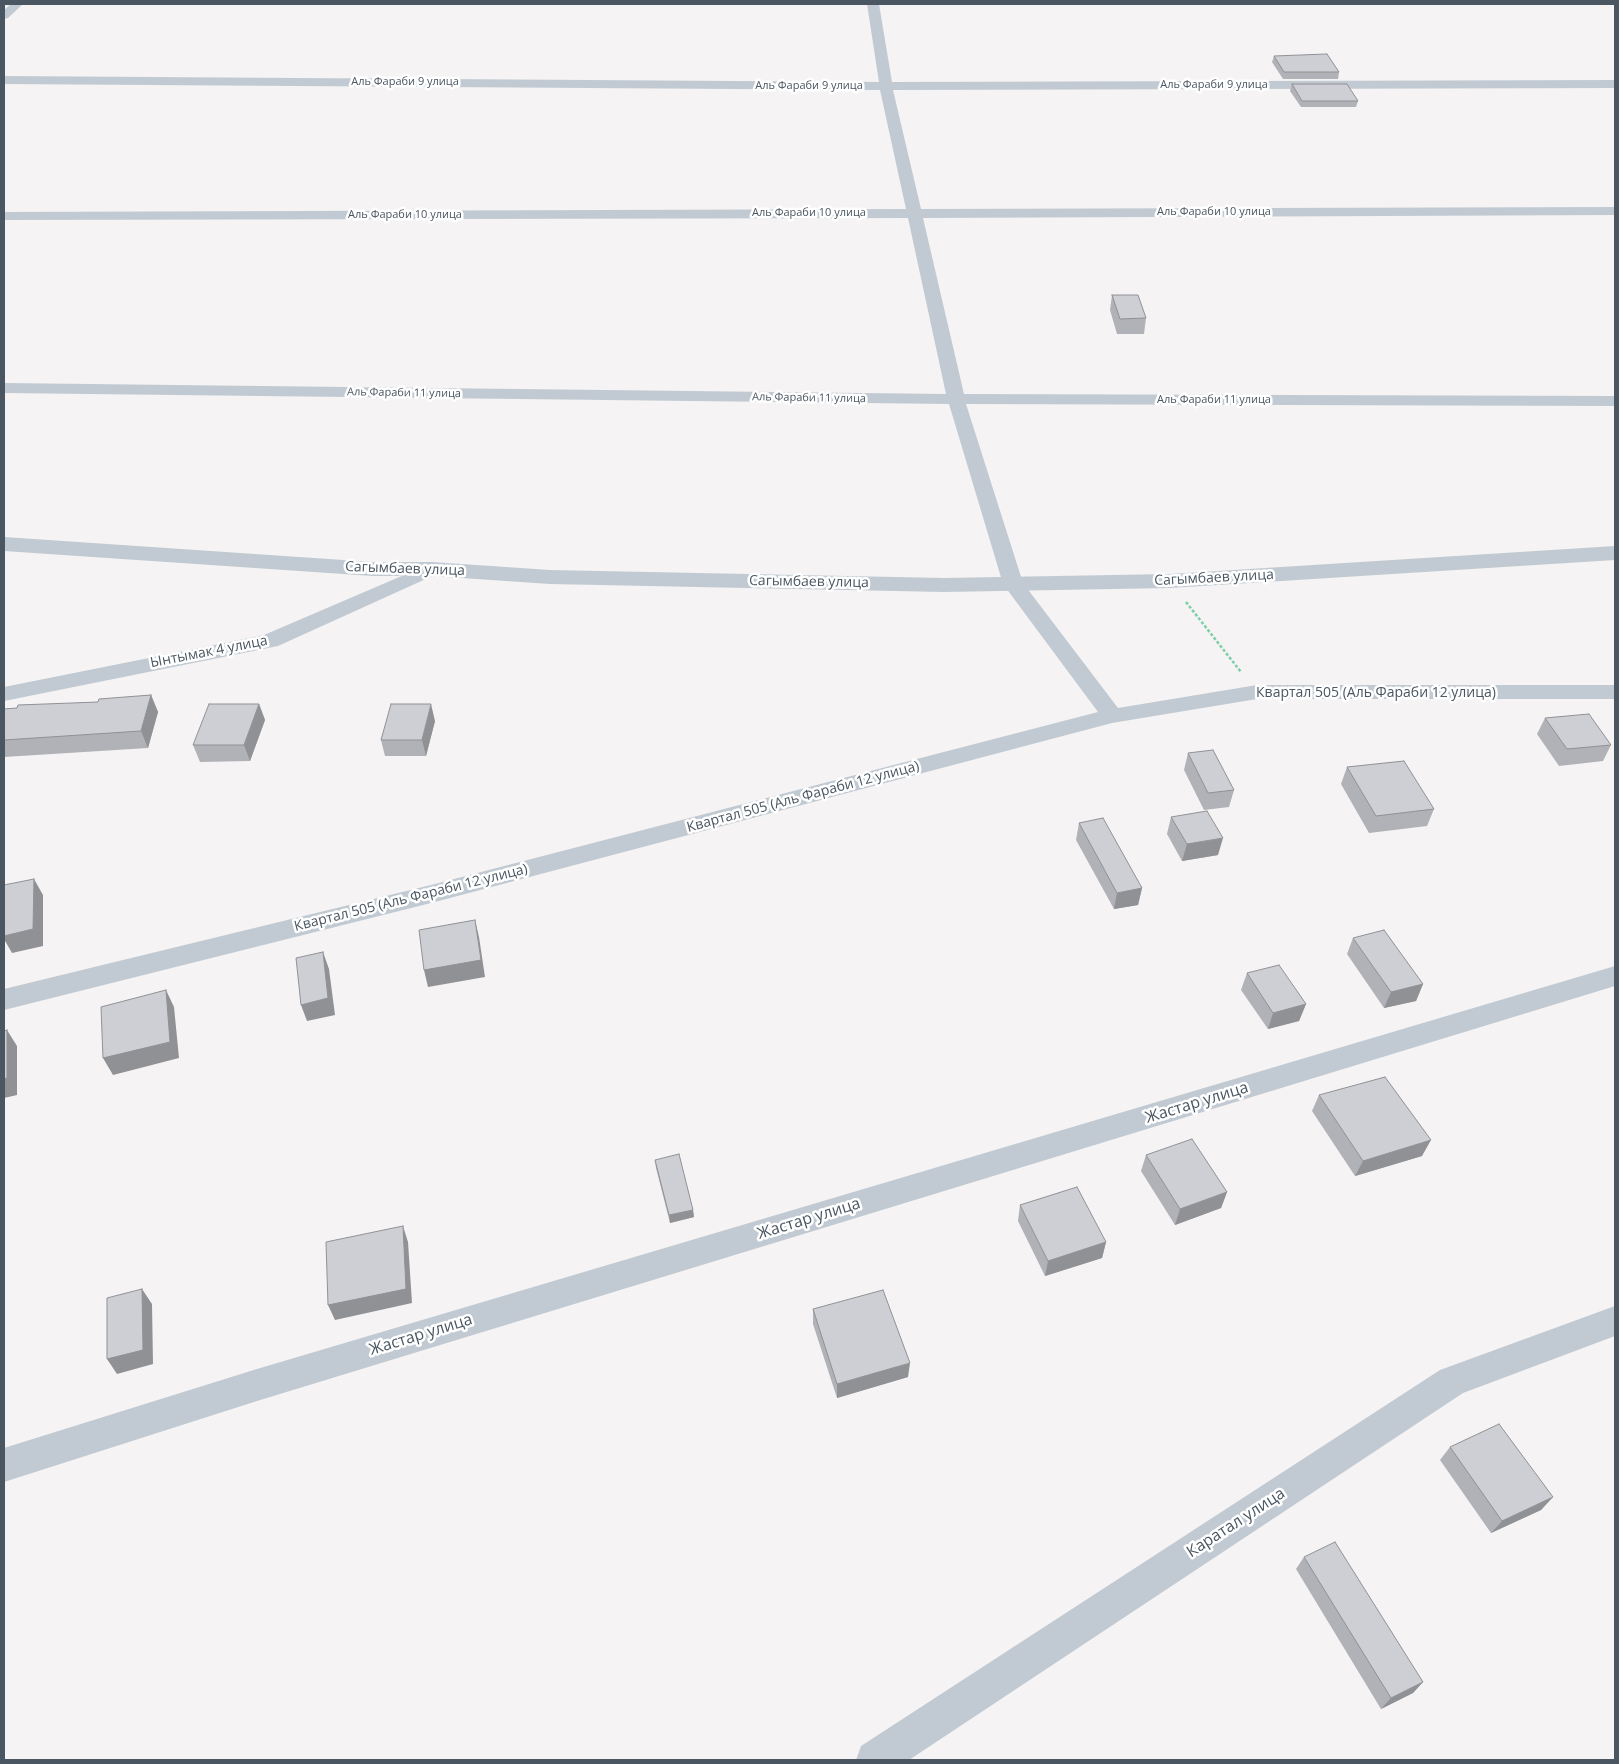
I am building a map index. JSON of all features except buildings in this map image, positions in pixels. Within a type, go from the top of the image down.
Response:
[{"type":"street","points":[[4,16],[17,4]]},
{"type":"street","points":[[873,4],[886,86],[956,399],[1013,584],[1112,716]]},
{"type":"street","name":"Аль Фараби 9 улица","points":[[4,80],[886,86],[1615,84]]},
{"type":"street","name":"Аль Фараби 10 улица","points":[[4,216],[1615,211]]},
{"type":"street","name":"Аль Фараби 11 улица","points":[[4,388],[956,399],[1615,401]]},
{"type":"street","name":"Сагымбаев улица","points":[[4,544],[373,568],[432,569],[550,577],[944,585],[1170,581],[1615,553]]},
{"type":"street","name":"Ынтымак 4 улица","points":[[4,694],[270,641],[432,569]]},
{"type":"street","name":"Квартал 505 (Аль Фараби 12 улица)","points":[[4,1000],[431,894],[1112,716],[1257,692],[1615,692]]},
{"type":"street","name":"Жастар улица","points":[[4,1465],[257,1385],[1615,976]]},
{"type":"street","name":"Каратал улица","points":[[875,1760],[1452,1381],[1615,1321]]},
{"type":"path","points":[[1170,581],[1257,692]]}]
